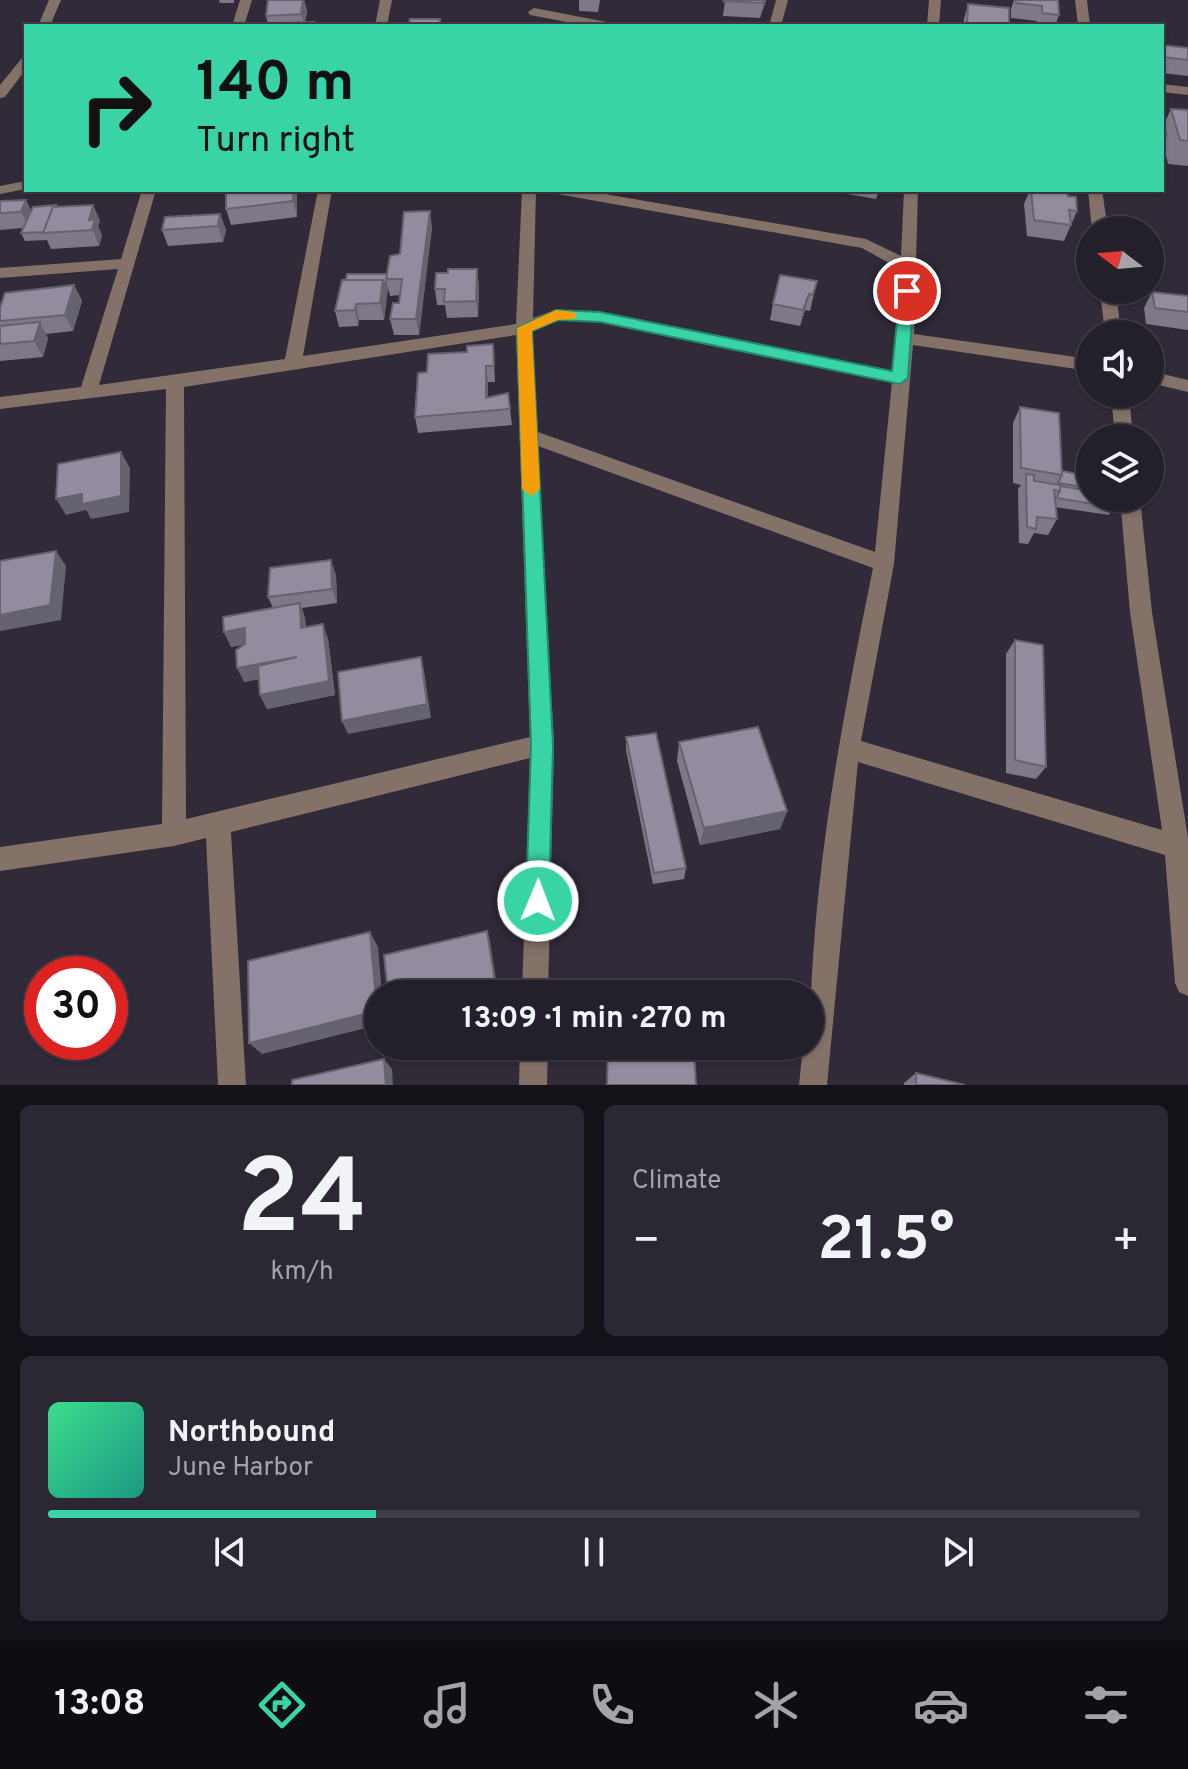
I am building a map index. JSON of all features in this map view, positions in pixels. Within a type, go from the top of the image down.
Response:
[{"type":"street","points":[[45,24],[55,0]]},
{"type":"street","points":[[239,24],[246,0]]},
{"type":"street","points":[[381,24],[386,0]]},
{"type":"street","points":[[776,24],[782,0]]},
{"type":"street","points":[[933,24],[935,0]]},
{"type":"street","points":[[1081,0],[1084,24]]},
{"type":"street","points":[[534,6],[600,24]]},
{"type":"street","points":[[0,94],[24,64]]},
{"type":"street","points":[[1164,88],[1188,91]]},
{"type":"street","points":[[0,190],[24,185]]},
{"type":"street","points":[[88,393],[148,192]]},
{"type":"street","points":[[293,364],[325,192]]},
{"type":"street","points":[[529,192],[524,328],[542,745],[535,980]]},
{"type":"street","points":[[568,192],[866,244],[908,267]]},
{"type":"street","points":[[813,1085],[848,748],[884,564],[905,338],[911,192]]},
{"type":"street","points":[[1095,192],[1098,216]]},
{"type":"street","points":[[0,273],[126,263]]},
{"type":"street","points":[[0,403],[175,382],[524,328],[556,315],[600,317],[900,378]]},
{"type":"street","points":[[905,338],[1076,363]]},
{"type":"street","points":[[1164,380],[1188,386]]},
{"type":"street","points":[[174,834],[175,382]]},
{"type":"street","points":[[529,436],[884,564]]},
{"type":"street","points":[[1131,512],[1141,612],[1182,848],[1188,983]]},
{"type":"street","points":[[0,859],[218,825],[542,745]]},
{"type":"street","points":[[848,748],[1182,848]]},
{"type":"street","points":[[218,825],[232,1085]]},
{"type":"street","points":[[533,1085],[534,1060]]},
{"type":"building","points":[[268,0],[303,0],[301,14],[266,16]]},
{"type":"building","points":[[725,0],[764,0],[762,3]]},
{"type":"building","points":[[1016,0],[1058,0],[1059,15],[1042,13],[1042,6],[1016,3]]},
{"type":"building","points":[[968,4],[1009,8],[1009,24],[967,24]]},
{"type":"building","points":[[410,19],[440,19],[439,24],[409,24]]},
{"type":"building","points":[[314,22],[314,24],[258,24]]},
{"type":"building","points":[[1164,45],[1188,48],[1188,60],[1164,57]]},
{"type":"building","points":[[1171,109],[1188,110],[1188,141],[1180,140]]},
{"type":"building","points":[[226,192],[293,192],[293,201],[226,209]]},
{"type":"building","points":[[1031,192],[1067,192],[1068,196],[1076,197],[1077,211],[1069,210],[1071,225],[1034,220]]},
{"type":"building","points":[[26,200],[21,212],[0,213],[0,201]]},
{"type":"building","points":[[57,205],[53,207],[44,232],[21,233],[33,207]]},
{"type":"building","points":[[93,205],[89,220],[95,219],[92,230],[43,233],[53,207]]},
{"type":"building","points":[[430,211],[416,319],[390,319],[393,303],[399,303],[402,279],[386,279],[390,256],[400,254],[404,212]]},
{"type":"building","points":[[220,214],[218,226],[162,230],[165,217]]},
{"type":"building","points":[[448,269],[477,269],[476,301],[444,302],[445,289],[435,289],[436,273],[448,273]]},
{"type":"building","points":[[347,274],[387,274],[385,288],[383,280],[346,280]]},
{"type":"building","points":[[780,275],[817,281],[813,295],[809,294],[803,310],[773,304]]},
{"type":"building","points":[[342,280],[383,280],[380,303],[356,304],[355,310],[335,311]]},
{"type":"building","points":[[74,285],[65,315],[0,321],[5,293]]},
{"type":"building","points":[[1164,293],[1188,296],[1188,312],[1155,308],[1154,304],[1164,304]]},
{"type":"building","points":[[40,322],[34,341],[0,344],[0,326]]},
{"type":"building","points":[[493,344],[494,366],[486,366],[486,398],[508,393],[510,409],[415,417],[418,373],[427,372],[428,354],[467,352],[467,346]]},
{"type":"building","points":[[1020,407],[1059,413],[1062,475],[1021,468]]},
{"type":"building","points":[[121,452],[121,496],[82,504],[82,494],[56,499],[58,464]]},
{"type":"building","points":[[1062,471],[1076,474],[1076,486],[1058,483]]},
{"type":"building","points":[[1026,474],[1034,475],[1034,481],[1060,485],[1060,491],[1054,490],[1057,519],[1037,517],[1036,529],[1027,527]]},
{"type":"building","points":[[1060,486],[1076,489],[1076,501],[1056,498]]},
{"type":"building","points":[[56,551],[50,605],[0,615],[0,561]]},
{"type":"building","points":[[331,560],[332,589],[268,597],[270,568]]},
{"type":"building","points":[[300,603],[301,628],[323,624],[329,681],[260,695],[258,666],[297,657],[237,668],[236,650],[245,644],[245,628],[224,632],[223,617]]},
{"type":"building","points":[[1015,640],[1043,645],[1046,767],[1015,760]]},
{"type":"building","points":[[421,657],[427,704],[342,721],[338,672]]},
{"type":"building","points":[[758,727],[787,811],[704,828],[679,742]]},
{"type":"building","points":[[656,733],[686,868],[654,873],[626,737]]},
{"type":"building","points":[[487,931],[495,980],[387,980],[384,955]]},
{"type":"building","points":[[370,932],[374,980],[364,980],[364,1014],[249,1043],[248,961]]},
{"type":"building","points":[[384,1060],[386,1085],[292,1085],[292,1080]]},
{"type":"building","points":[[608,1060],[695,1060],[696,1085],[607,1085]]},
{"type":"building","points":[[916,1073],[965,1085],[916,1085]]},
{"type":"slow traffic","points":[[531,489],[524,328],[556,315],[569,315]]},
{"type":"route","points":[[538,901],[542,745],[524,328],[556,315],[600,317],[900,378],[907,291]]}]
